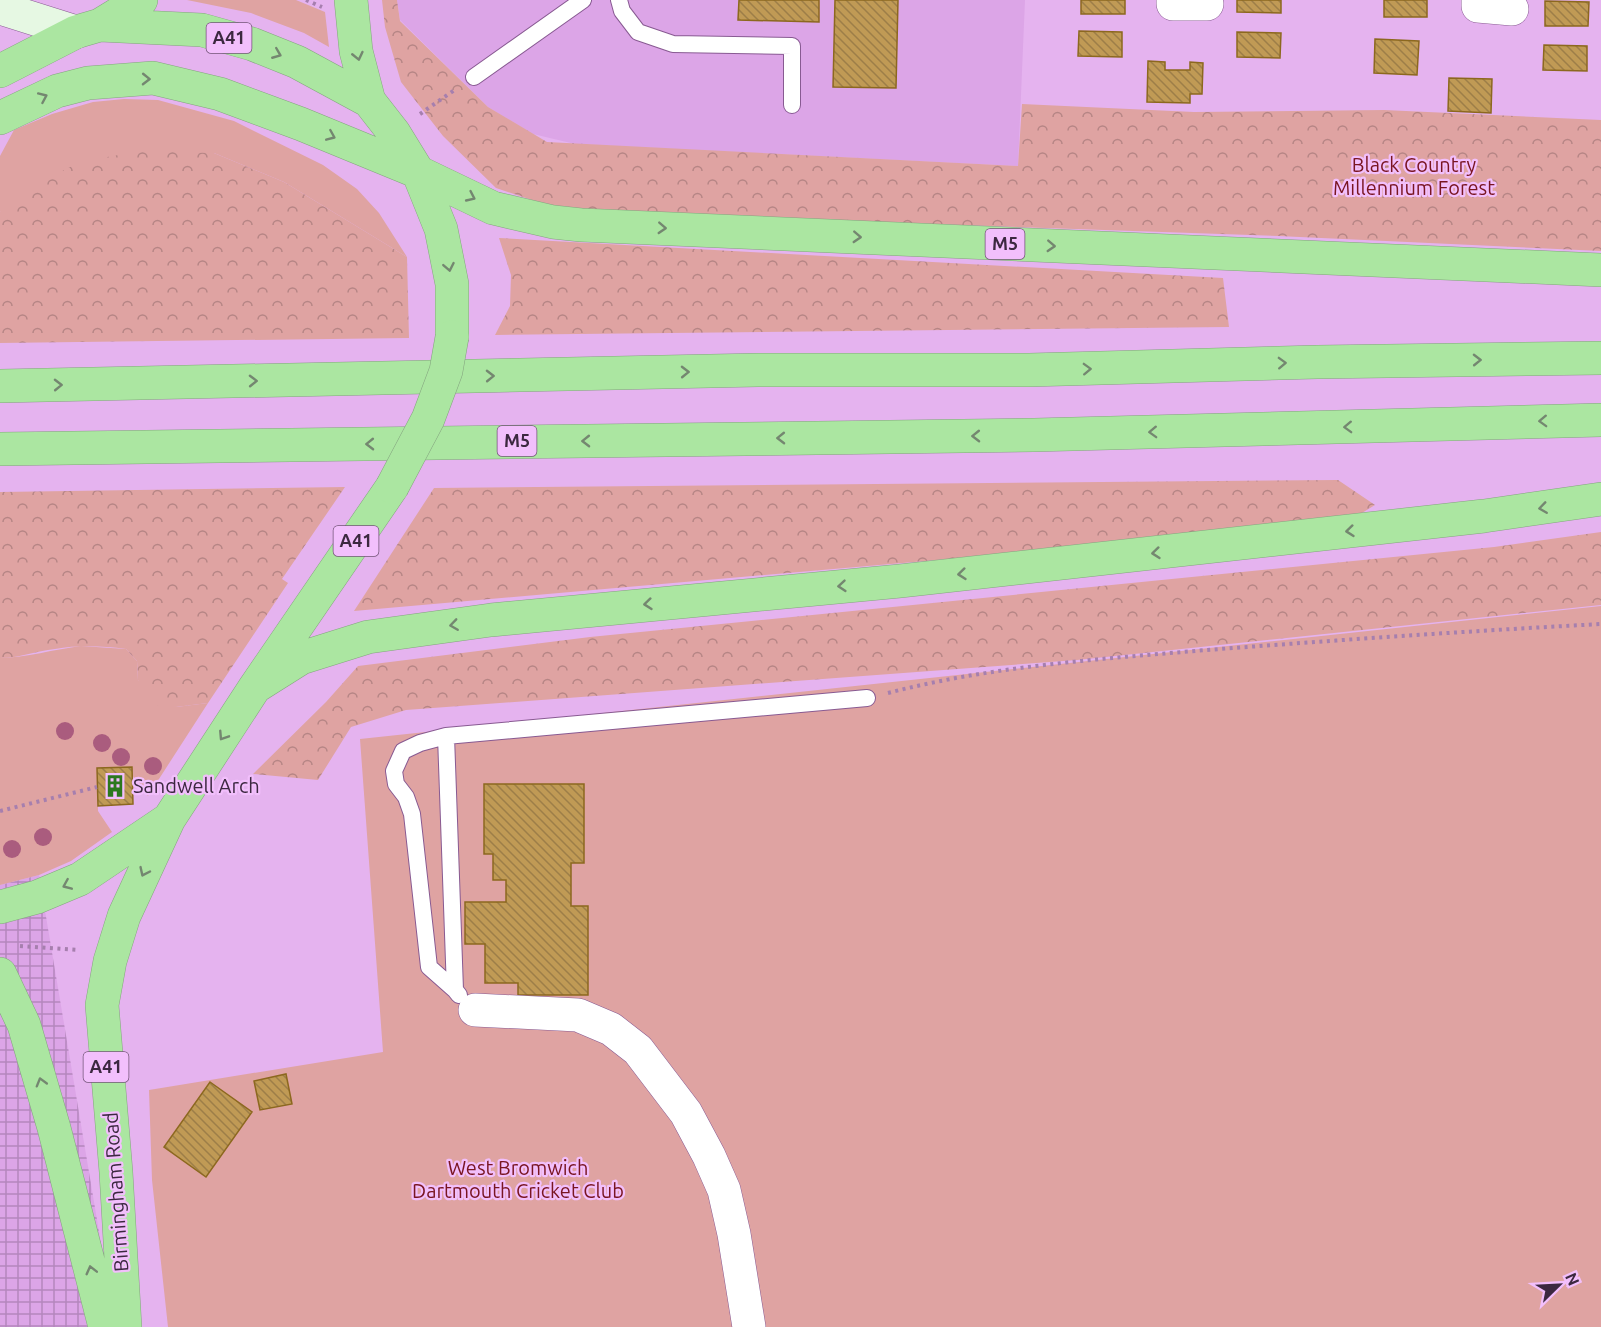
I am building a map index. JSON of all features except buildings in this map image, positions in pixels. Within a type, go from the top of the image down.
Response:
[{"type":"highway","name":"A41","points":[[0,71],[141,0]]},
{"type":"highway","name":"A41","points":[[0,907],[38,897],[80,879],[169,819],[255,687],[393,487],[428,419],[446,372],[452,337],[452,284],[441,229],[418,172],[394,133],[369,101],[356,51],[338,4]]},
{"type":"highway","name":"A41","points":[[88,28],[202,30],[242,41],[297,62],[369,101]]},
{"type":"highway","points":[[0,118],[67,88],[109,80],[153,78],[220,94],[302,124],[418,172]]},
{"type":"highway","name":"M5","points":[[418,172],[493,208],[553,222],[581,225],[1601,270]]},
{"type":"highway","points":[[0,386],[746,370],[1029,370],[1601,358]]},
{"type":"highway","name":"M5","points":[[0,449],[1034,435],[1601,420]]},
{"type":"highway","points":[[255,687],[301,658],[368,637],[491,620],[900,581],[1484,516],[1601,499]]},
{"type":"highway","name":"Birmingham Road","points":[[125,1327],[116,1172],[102,1005],[110,961],[124,916],[169,819]]},
{"type":"highway","name":"Birmingham Road","points":[[0,974],[24,1024],[54,1128],[105,1327]]},
{"type":"street","points":[[1173,0],[1173,4],[1207,4]]},
{"type":"street","points":[[1478,0],[1478,6],[1512,9]]},
{"type":"street","points":[[0,8],[88,28]]},
{"type":"street","points":[[465,1000],[578,1015],[611,1029],[638,1050],[686,1113],[724,1190],[734,1234],[749,1327]]},
{"type":"lane","points":[[474,77],[583,0]]},
{"type":"lane","points":[[619,0],[622,11],[638,32],[673,44],[792,46],[792,105]]},
{"type":"lane","points":[[465,1000],[429,967],[412,814],[406,797],[396,784],[394,771],[403,751],[420,743],[446,736],[867,698]]},
{"type":"lane","points":[[446,736],[465,1000]]},
{"type":"path","points":[[306,0],[338,4]]},
{"type":"path","points":[[420,114],[474,77]]},
{"type":"path","points":[[867,698],[928,682],[1077,660],[1404,634],[1601,624]]},
{"type":"path","points":[[0,811],[97,787]]},
{"type":"path","points":[[20,946],[80,950]]},
{"type":"shaded area","points":[[397,0],[1025,0],[1018,166],[575,144],[533,134],[488,107],[400,20]]},
{"type":"shaded area","points":[[39,875],[115,1327],[0,1327],[0,885]]},
{"type":"green space","points":[[187,0],[296,0],[325,12],[329,47],[304,33],[251,13]]},
{"type":"green space","name":"Black Country Millennium Forest","points":[[382,0],[397,0],[400,21],[488,107],[547,142],[1018,166],[1022,104],[1194,112],[1384,110],[1601,120],[1601,251],[556,208],[496,188],[443,136],[401,82],[385,27]]},
{"type":"green space","points":[[124,99],[158,100],[234,121],[323,165],[357,189],[379,213],[407,257],[284,182],[214,153],[0,212],[0,156],[14,130],[52,114],[93,102]]},
{"type":"green space","points":[[140,151],[214,153],[284,182],[407,257],[409,338],[0,343],[0,212],[25,190],[80,162]]},
{"type":"green space","points":[[499,238],[1223,278],[1229,327],[495,335],[510,306],[511,275]]},
{"type":"green space","points":[[1338,480],[1375,505],[1357,516],[948,559],[354,611],[434,488]]},
{"type":"green space","points":[[345,487],[282,579],[288,583],[208,703],[176,707],[155,705],[138,680],[137,661],[126,649],[73,647],[0,658],[0,492]]},
{"type":"green space","points":[[1601,532],[1601,605],[1077,660],[406,710],[351,727],[318,780],[253,774],[326,702],[358,666],[590,637],[1494,547]]},
{"type":"green space","name":"West Bromwich Dartmouth Cricket Club","points":[[1601,606],[1601,1327],[168,1327],[152,1180],[149,1090],[383,1052],[360,739]]},
{"type":"green space","points":[[81,646],[126,649],[137,661],[138,680],[176,707],[208,703],[148,796],[132,775],[132,767],[97,768],[98,811],[112,832],[71,861],[39,875],[0,885],[0,658],[20,657]]},
{"type":"place","name":"Sandwell Arch","points":[[115,786]]}]
